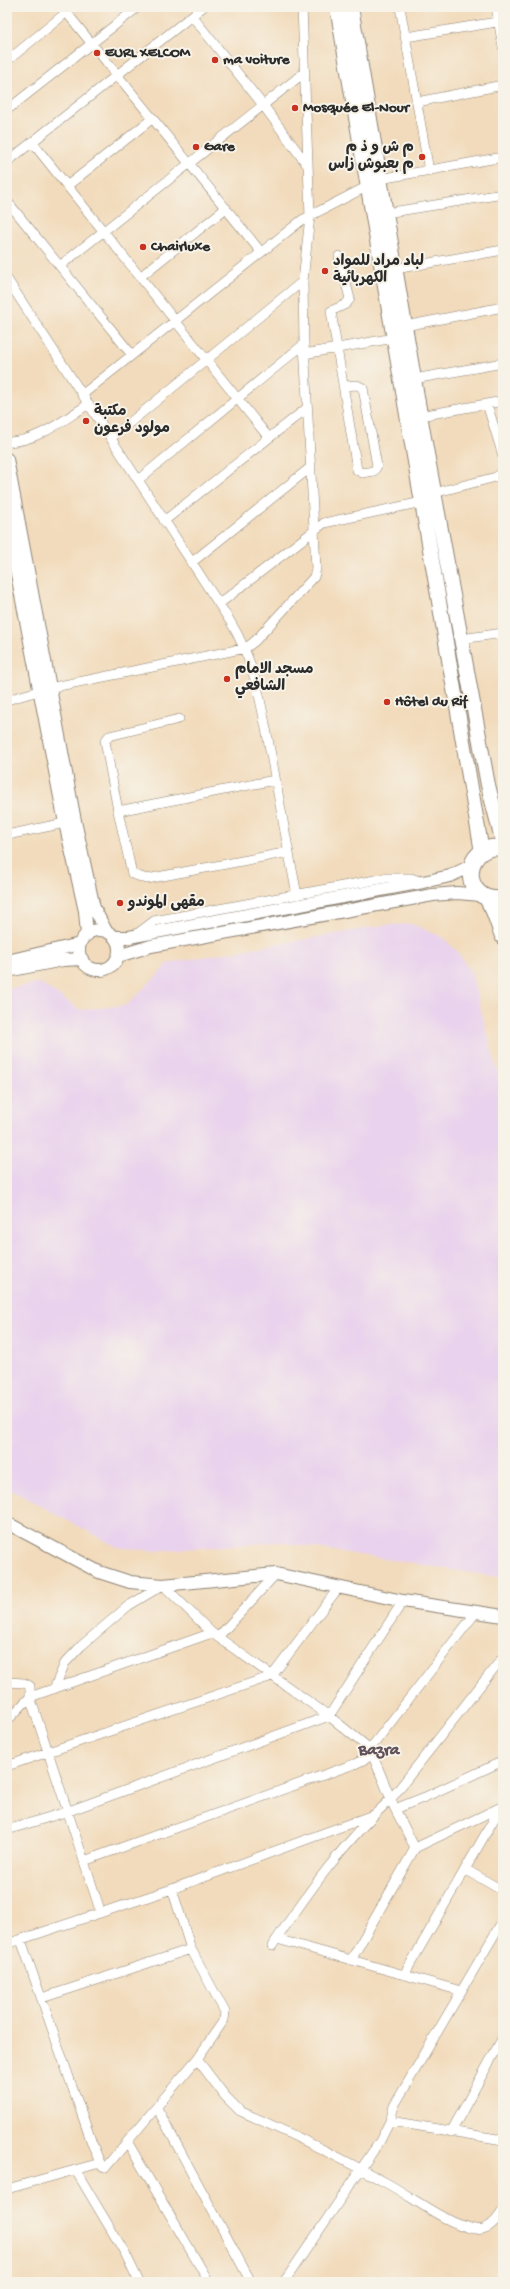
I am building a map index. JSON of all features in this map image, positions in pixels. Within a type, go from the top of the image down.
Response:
[{"type":"highway","points":[[503,848],[489,848],[474,859],[471,866],[472,882],[494,911],[503,936]]},
{"type":"highway","points":[[484,896],[503,899]]},
{"type":"main road","points":[[337,7],[374,183],[386,213],[420,416],[488,785],[503,843]]},
{"type":"main road","points":[[351,7],[394,338],[482,852]]},
{"type":"street","points":[[7,110],[138,7]]},
{"type":"street","points":[[7,162],[203,7]]},
{"type":"street","points":[[7,700],[44,689],[246,648],[314,577],[316,569],[304,354],[303,281],[310,216],[302,7]]},
{"type":"street","points":[[400,7],[429,171]]},
{"type":"street","points":[[496,7],[501,21],[503,47]]},
{"type":"street","points":[[7,62],[67,9],[92,44],[261,252]]},
{"type":"street","points":[[192,16],[263,105],[308,166]]},
{"type":"street","points":[[406,37],[501,21]]},
{"type":"street","points":[[61,265],[305,72]]},
{"type":"street","points":[[417,102],[503,86]]},
{"type":"street","points":[[68,186],[153,118]]},
{"type":"street","points":[[32,142],[269,438]]},
{"type":"street","points":[[83,394],[261,252],[310,216],[374,183],[503,157]]},
{"type":"street","points":[[386,213],[503,194]]},
{"type":"street","points":[[7,201],[61,265],[132,355]]},
{"type":"street","points":[[140,277],[226,208]]},
{"type":"street","points":[[395,269],[503,250]]},
{"type":"street","points":[[339,256],[350,295],[348,302],[331,311],[336,349],[344,386],[357,470],[362,473],[374,471],[377,466],[364,391],[360,385],[344,386]]},
{"type":"street","points":[[7,280],[83,394],[246,648],[254,671],[297,895]]},
{"type":"street","points":[[111,438],[303,281]]},
{"type":"street","points":[[405,326],[503,307]]},
{"type":"street","points":[[304,354],[394,338]]},
{"type":"street","points":[[138,480],[304,344]]},
{"type":"street","points":[[414,379],[503,363]]},
{"type":"street","points":[[420,416],[503,401]]},
{"type":"street","points":[[7,442],[17,442],[35,436],[89,404]]},
{"type":"street","points":[[488,404],[503,456]]},
{"type":"street","points":[[164,521],[307,408]]},
{"type":"street","points":[[7,460],[44,689],[65,823],[84,907],[84,939],[82,959],[89,967],[99,970],[110,967],[118,956],[119,946],[98,918],[92,903],[44,689],[10,562],[7,522]]},
{"type":"street","points":[[191,563],[311,466]]},
{"type":"street","points":[[434,493],[496,477],[503,472]]},
{"type":"street","points":[[219,604],[314,529],[324,523],[422,502]]},
{"type":"street","points":[[461,639],[503,632]]},
{"type":"street","points":[[179,719],[109,736],[105,746],[132,874],[137,877],[147,879],[289,852]]},
{"type":"street","points":[[118,811],[275,780]]},
{"type":"street","points":[[7,835],[65,823]]},
{"type":"street","points":[[7,961],[84,939],[96,930],[110,934],[134,936],[423,882],[450,876],[471,866]]},
{"type":"street","points":[[134,936],[154,921],[386,878],[411,878],[423,882]]},
{"type":"street","points":[[118,956],[151,946],[433,895],[457,893],[484,896]]},
{"type":"street","points":[[7,971],[63,960],[82,959]]},
{"type":"street","points":[[7,1523],[99,1572],[130,1582],[163,1585],[276,1574],[403,1601],[503,1616]]},
{"type":"street","points":[[7,1720],[30,1697],[216,1634],[276,1574]]},
{"type":"street","points":[[163,1585],[216,1634],[329,1716],[370,1749],[395,1808],[415,1848]]},
{"type":"street","points":[[54,1689],[65,1663],[81,1646],[128,1606],[163,1585]]},
{"type":"street","points":[[7,1766],[272,1676],[339,1587]]},
{"type":"street","points":[[7,1830],[68,1811],[329,1716],[403,1601]]},
{"type":"street","points":[[84,1861],[357,1764],[367,1758],[370,1749],[477,1611]]},
{"type":"street","points":[[461,1991],[351,1960],[275,1942],[309,1892],[373,1815],[391,1799],[503,1657]]},
{"type":"street","points":[[7,1682],[30,1686],[30,1697],[101,1913]]},
{"type":"street","points":[[395,1808],[425,1797],[503,1761]]},
{"type":"street","points":[[351,1960],[415,1848],[502,1806]]},
{"type":"street","points":[[404,1975],[502,1806]]},
{"type":"street","points":[[7,1944],[172,1889],[373,1815]]},
{"type":"street","points":[[465,1869],[503,1891]]},
{"type":"street","points":[[21,1940],[100,2163],[103,2168],[107,2167],[197,2059],[224,2020],[225,2012],[191,1949],[172,1889]]},
{"type":"street","points":[[284,2282],[380,2141],[390,2121],[394,2106],[503,1920]]},
{"type":"street","points":[[42,1998],[191,1949]]},
{"type":"street","points":[[451,2132],[503,2037]]},
{"type":"street","points":[[197,2059],[226,2096],[240,2111],[360,2169],[450,2220],[476,2230],[487,2228],[497,2220],[503,2210]]},
{"type":"street","points":[[157,2108],[251,2282]]},
{"type":"street","points":[[390,2121],[503,2140]]},
{"type":"street","points":[[128,2142],[209,2282]]},
{"type":"street","points":[[7,2189],[76,2171],[100,2163]]},
{"type":"street","points":[[76,2171],[125,2253],[139,2282]]},
{"type":"shaded area","points":[[412,924],[442,937],[457,951],[471,972],[503,1093],[503,1578],[279,1542],[155,1551],[117,1547],[7,1488],[7,989],[40,983],[80,1010],[127,1005],[169,963],[386,925]]},
{"type":"place","name":"EURL XELCOM","points":[[97,53]]},
{"type":"place","name":"ma voiture","points":[[215,60]]},
{"type":"place","name":"Mosquée El-Nour","points":[[295,108]]},
{"type":"place","name":"Gare","points":[[196,147]]},
{"type":"place","name":"م ش و ذ م م بعبوش زاس","points":[[422,157]]},
{"type":"place","name":"Chairluxe","points":[[143,247]]},
{"type":"place","name":"لباد مراد للمواد الكهربائية","points":[[325,271]]},
{"type":"place","name":"مكتبة مولود فرعون","points":[[86,421]]},
{"type":"place","name":"مسجد الامام الشافعي","points":[[227,679]]},
{"type":"place","name":"Hôtel du Rif","points":[[387,702]]},
{"type":"place","name":"مقهى الموندو","points":[[120,903]]},
{"type":"district","name":"Bazra","points":[[379,1751]]}]
